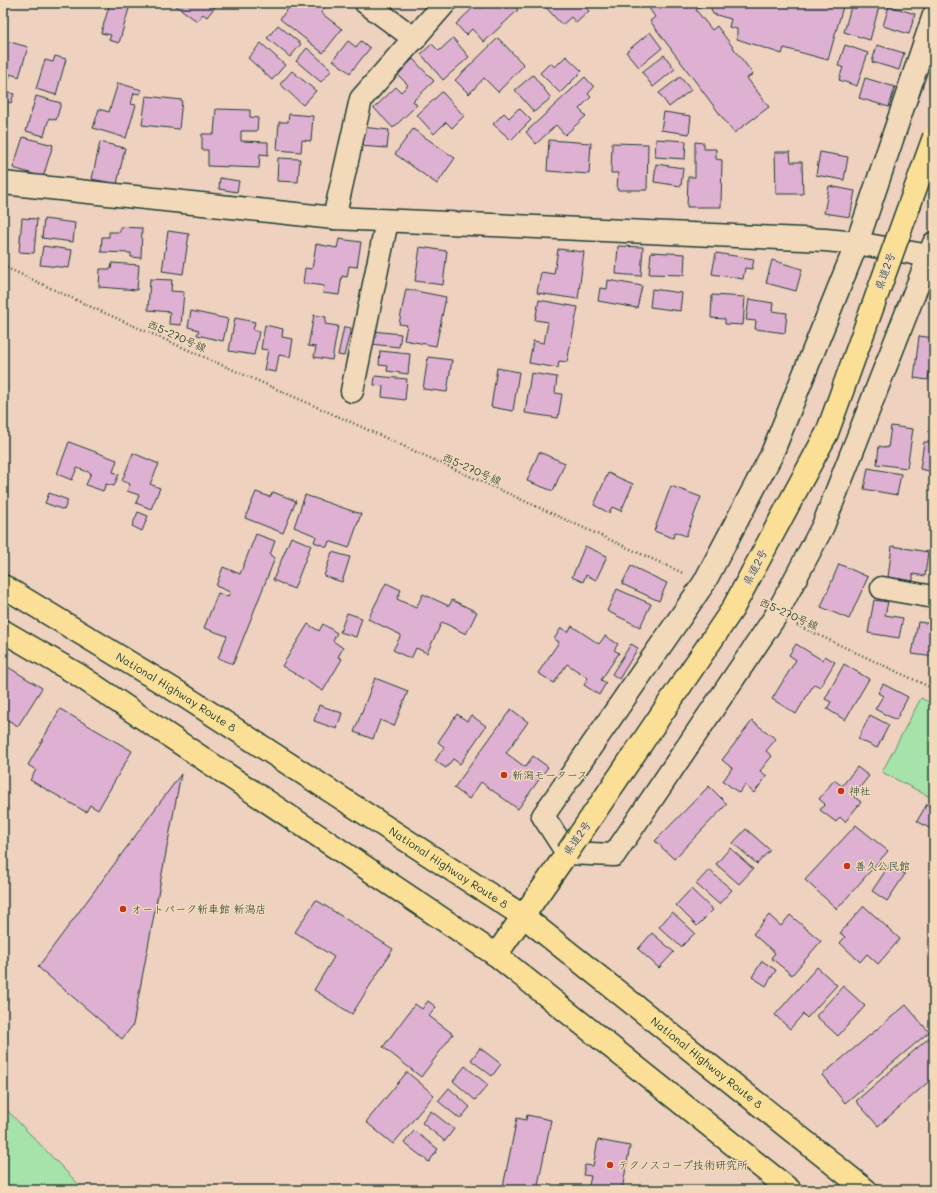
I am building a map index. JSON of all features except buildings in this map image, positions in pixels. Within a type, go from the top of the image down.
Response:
[{"type":"main road","name":"県道2号","points":[[496,955],[732,610],[827,434],[934,137]]},
{"type":"main road","name":"National Highway Route 8","points":[[3,586],[181,694],[523,916],[866,1190]]},
{"type":"main road","points":[[3,631],[77,674],[496,955],[790,1190]]},
{"type":"street","points":[[366,3],[415,39]]},
{"type":"street","points":[[334,218],[362,98],[446,3]]},
{"type":"street","points":[[3,183],[334,218],[825,240],[857,243],[932,252],[823,526],[775,617],[614,855],[567,853],[543,816],[704,583],[771,456],[857,243],[934,16]]},
{"type":"street","points":[[352,391],[387,221]]},
{"type":"street","points":[[882,588],[934,597]]},
{"type":"path","name":"西5-270号線","points":[[3,266],[88,306],[344,419],[704,583]]},
{"type":"path","name":"西5-270号線","points":[[775,617],[934,689]]},
{"type":"green space","points":[[921,698],[934,705],[934,799],[882,772]]},
{"type":"green space","points":[[3,1106],[84,1190],[3,1190]]},
{"type":"place","name":"新潟モータース","points":[[504,775]]},
{"type":"place","name":"神社","points":[[841,791]]},
{"type":"place","name":"善久公民館","points":[[847,866]]},
{"type":"place","name":"オートパーク新車館 新潟店","points":[[123,909]]},
{"type":"place","name":"テクノスコープ技術研究所","points":[[610,1165]]}]
